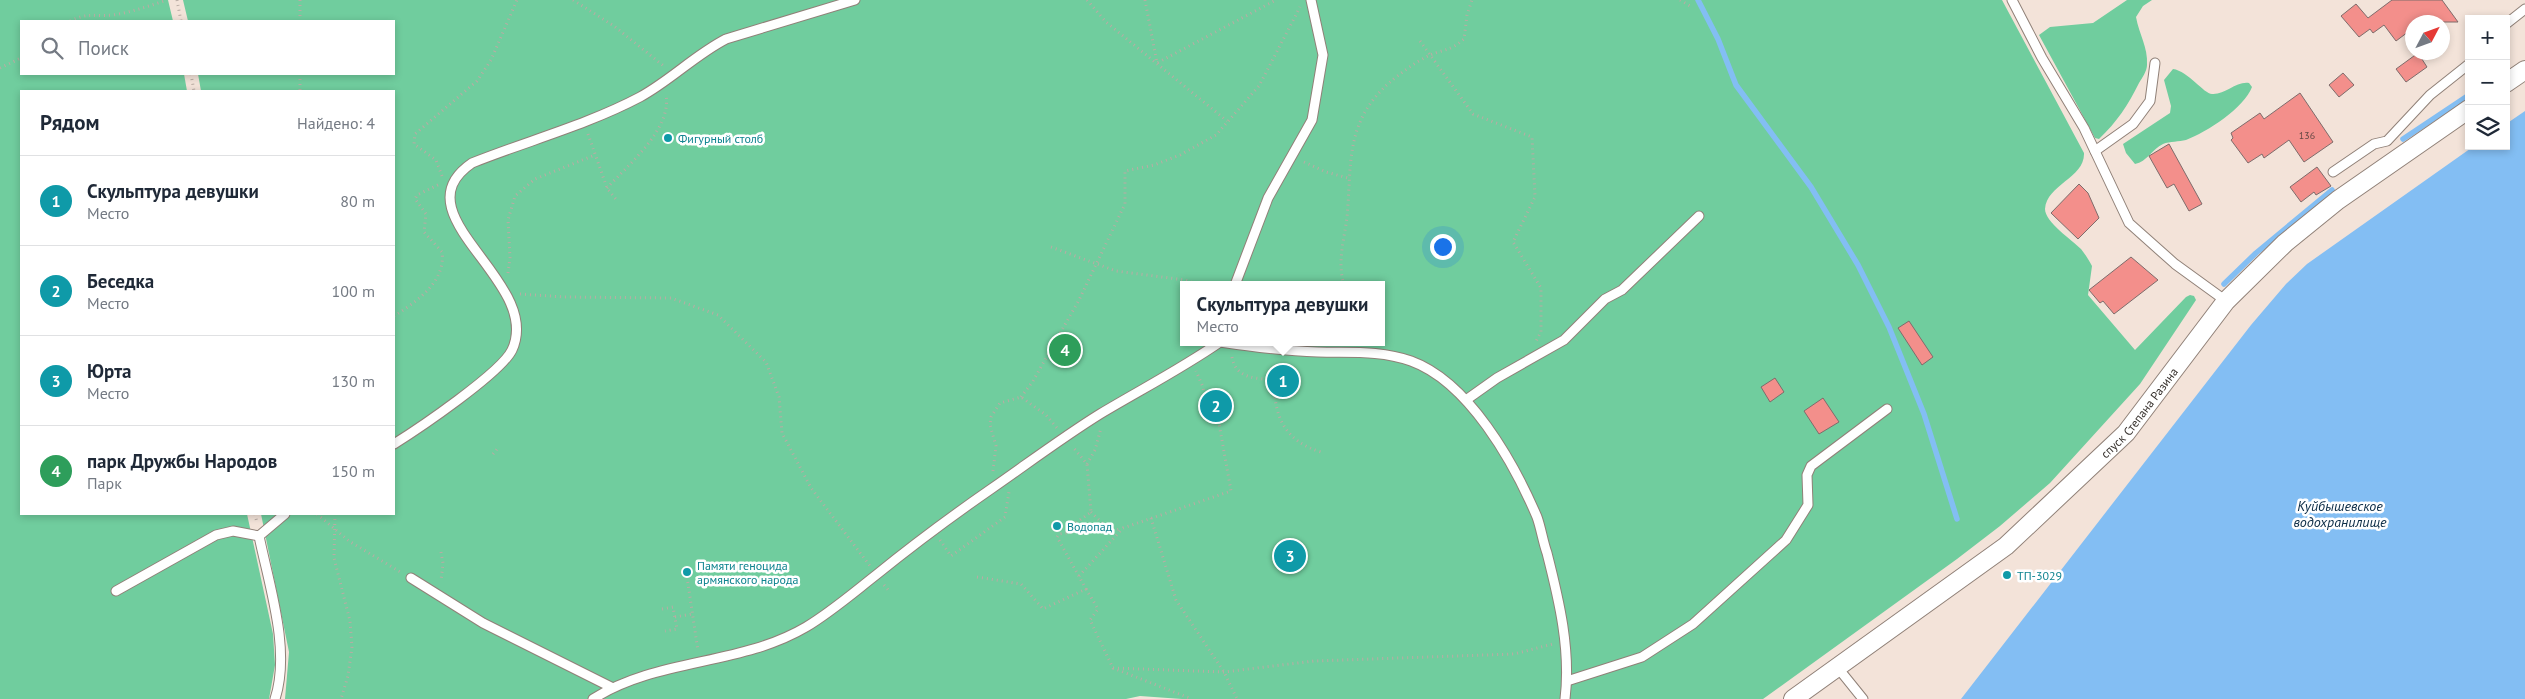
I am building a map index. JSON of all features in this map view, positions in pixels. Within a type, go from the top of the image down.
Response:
[{"type":"street","points":[[2510,80],[2525,70]]},
{"type":"street","name":"спуск Степана Разина","points":[[1794,699],[2006,546],[2126,433],[2226,301],[2285,243],[2338,200],[2465,112]]},
{"type":"lane","points":[[395,443],[438,415],[505,361],[516,340],[517,322],[506,292],[452,215],[449,190],[463,169],[472,163],[583,121],[639,97],[674,75],[709,48],[726,39],[855,0]]},
{"type":"lane","points":[[1237,281],[1268,198],[1312,120],[1320,83],[1323,55],[1311,0]]},
{"type":"lane","points":[[2012,0],[2095,151],[2129,223],[2175,264],[2226,301]]},
{"type":"lane","points":[[2510,21],[2525,9]]},
{"type":"lane","points":[[2095,151],[2133,124],[2150,101],[2155,63]]},
{"type":"lane","points":[[2333,172],[2374,144],[2387,141],[2430,95],[2465,67]]},
{"type":"lane","points":[[1466,400],[1497,378],[1525,364],[1564,340],[1605,299],[1622,290],[1699,216]]},
{"type":"lane","points":[[593,699],[611,687],[636,677],[700,664],[770,644],[806,627],[933,531],[1064,438],[1100,414],[1193,361],[1214,346]]},
{"type":"lane","points":[[1254,346],[1288,350],[1390,354],[1414,362],[1436,375],[1466,400],[1499,446],[1537,518],[1555,586],[1565,641],[1568,681],[1566,699]]},
{"type":"lane","points":[[1568,681],[1642,657],[1693,624],[1786,540],[1808,505],[1807,475],[1811,466],[1887,409]]},
{"type":"lane","points":[[259,536],[284,515]]},
{"type":"lane","points":[[116,590],[216,535],[233,531],[259,536]]},
{"type":"lane","points":[[259,536],[280,638],[281,664],[275,699]]},
{"type":"lane","points":[[411,578],[483,623],[611,687]]},
{"type":"lane","points":[[1838,668],[1863,699]]},
{"type":"path","points":[[72,20],[86,14],[110,15],[126,12],[167,0]]},
{"type":"path","points":[[177,0],[181,20]]},
{"type":"path","points":[[300,0],[300,20]]},
{"type":"path","points":[[395,315],[425,294],[440,272],[443,261],[442,252],[424,232],[426,214],[415,200],[424,191],[439,185],[442,180],[441,170],[436,160],[414,144],[415,134],[477,81],[491,60],[517,0]]},
{"type":"path","points":[[573,0],[614,26],[653,55],[674,75]]},
{"type":"path","points":[[1087,0],[1106,22],[1227,121]]},
{"type":"path","points":[[1145,0],[1157,63]]},
{"type":"path","points":[[1157,63],[1276,0]]},
{"type":"path","points":[[991,489],[996,446],[990,425],[991,417],[1000,403],[1021,397],[1053,348],[1080,300],[1125,204],[1125,171],[1154,165],[1180,155],[1208,140],[1260,86],[1303,0]]},
{"type":"path","points":[[1343,281],[1339,269],[1347,216],[1349,164],[1358,124],[1369,104],[1389,83],[1429,56],[1452,50],[1464,39],[1466,16],[1472,0]]},
{"type":"path","points":[[1680,0],[1690,6]]},
{"type":"path","points":[[1420,41],[1429,56],[1473,114],[1532,137],[1535,198],[1513,242],[1541,288],[1541,332],[1525,364]]},
{"type":"path","points":[[0,68],[20,58]]},
{"type":"path","points":[[191,75],[194,90]]},
{"type":"path","points":[[300,75],[300,90]]},
{"type":"path","points":[[607,188],[644,148],[659,127],[666,111],[664,82]]},
{"type":"path","points":[[583,121],[607,188],[618,202]]},
{"type":"path","points":[[510,258],[508,220],[515,196],[535,178],[595,155]]},
{"type":"path","points":[[1292,156],[1326,172],[1348,178]]},
{"type":"path","points":[[1050,247],[1095,265],[1116,271],[1188,281]]},
{"type":"path","points":[[506,292],[564,297],[671,298],[718,315],[766,362],[779,397],[782,433],[811,488],[890,592]]},
{"type":"path","points":[[1232,355],[1236,369],[1242,374],[1249,378],[1274,380],[1274,402],[1285,427],[1299,443],[1321,452]]},
{"type":"path","points":[[1021,397],[1046,415],[1087,464],[1092,512],[1111,532],[1231,491],[1216,412],[1206,414],[1202,387],[1193,361]]},
{"type":"path","points":[[1087,464],[1102,432],[1100,414]]},
{"type":"path","points":[[493,454],[497,449]]},
{"type":"path","points":[[933,531],[951,556],[1006,518],[1011,475]]},
{"type":"path","points":[[1052,528],[1073,525],[1092,512]]},
{"type":"path","points":[[318,515],[334,531],[411,578]]},
{"type":"path","points":[[335,515],[334,558],[350,621],[352,647],[348,676],[341,699]]},
{"type":"path","points":[[1151,518],[1176,600],[1224,672],[1237,699]]},
{"type":"path","points":[[1073,525],[1073,532],[1059,534],[1057,537],[1098,609],[1090,620],[1113,668],[1192,699]]},
{"type":"path","points":[[1079,576],[1123,528]]},
{"type":"path","points":[[441,552],[443,563]]},
{"type":"path","points":[[687,577],[700,664]]},
{"type":"path","points":[[976,577],[1021,584],[1043,608],[1086,589]]},
{"type":"path","points":[[662,610],[673,608],[675,617],[677,629],[666,631]]},
{"type":"path","points":[[675,617],[692,614]]},
{"type":"path","points":[[1113,668],[1224,672],[1314,661],[1514,654],[1565,641]]},
{"type":"green space","points":[[0,0],[168,0],[173,20],[20,20],[20,75],[184,75],[187,90],[20,90],[20,515],[247,515],[273,634],[275,665],[269,699],[0,699]]},
{"type":"green space","points":[[183,0],[2002,0],[2084,153],[2083,162],[2079,169],[2052,193],[2047,200],[2045,209],[2049,219],[2081,249],[2092,266],[2088,295],[2135,350],[2186,297],[2194,296],[2196,300],[2140,384],[2050,483],[2000,526],[1957,559],[1763,699],[1182,699],[1140,696],[1126,699],[285,699],[289,652],[261,515],[395,515],[395,90],[201,90],[198,75],[395,75],[395,20],[188,20]]},
{"type":"green space","points":[[2127,0],[2152,0],[2143,6],[2136,17],[2145,46],[2147,67],[2122,113],[2099,139],[2095,138],[2039,35],[2050,27],[2093,23]]},
{"type":"green space","points":[[2173,69],[2184,74],[2212,94],[2217,94],[2244,83],[2249,83],[2252,87],[2248,95],[2233,111],[2214,125],[2186,140],[2163,144],[2143,161],[2135,164],[2126,153],[2123,144],[2170,113],[2171,106],[2164,80]]},
{"type":"water","name":"Куйбышевское водохранилище","points":[[2525,111],[2525,699],[1961,699],[2251,325],[2286,284],[2307,264],[2468,150],[2510,150],[2510,121]]},
{"type":"building","points":[[2392,0],[2442,0],[2458,22],[2450,22],[2450,15],[2405,15],[2405,34],[2396,41],[2384,25],[2373,33],[2370,29],[2359,37],[2341,16],[2356,4],[2368,18]]},
{"type":"building","points":[[2408,60],[2422,60],[2427,67],[2406,82],[2396,69]]},
{"type":"building","points":[[2343,73],[2354,85],[2339,97],[2329,85]]},
{"type":"building","points":[[2300,93],[2333,142],[2304,162],[2289,140],[2264,158],[2262,154],[2248,163],[2231,140],[2233,138],[2231,133],[2260,113],[2264,119]]},
{"type":"building","points":[[2169,144],[2202,204],[2189,211],[2174,184],[2167,188],[2149,156]]},
{"type":"building","points":[[2317,167],[2331,186],[2316,195],[2314,192],[2301,202],[2290,187]]},
{"type":"building","points":[[2079,184],[2088,193],[2099,218],[2078,239],[2051,213]]},
{"type":"building","points":[[2131,257],[2158,280],[2114,314],[2103,301],[2100,303],[2089,290]]},
{"type":"building","points":[[1909,321],[1933,357],[1922,365],[1898,328]]},
{"type":"building","points":[[1775,378],[1784,392],[1770,402],[1761,387]]},
{"type":"building","points":[[1823,398],[1839,422],[1819,434],[1804,411]]},
{"type":"waterway","points":[[1698,0],[1718,39],[1736,85],[1811,187],[1858,265],[1889,327],[1924,414],[1957,519]]},
{"type":"waterway","points":[[2403,139],[2465,98]]},
{"type":"waterway","points":[[2224,284],[2256,253],[2332,190]]},
{"type":"place","name":"Фигурный столб","points":[[668,138]]},
{"type":"place","name":"парк Дружбы Народов","points":[[1065,350]]},
{"type":"place","name":"Скульптура девушки","points":[[1283,381]]},
{"type":"place","name":"Беседка","points":[[1216,406]]},
{"type":"place","name":"Водопад","points":[[1057,526]]},
{"type":"place","name":"Юрта","points":[[1290,556]]},
{"type":"place","name":"Памяти геноцида армянского народа","points":[[687,572]]},
{"type":"place","name":"ТП-3029","points":[[2007,575]]}]
